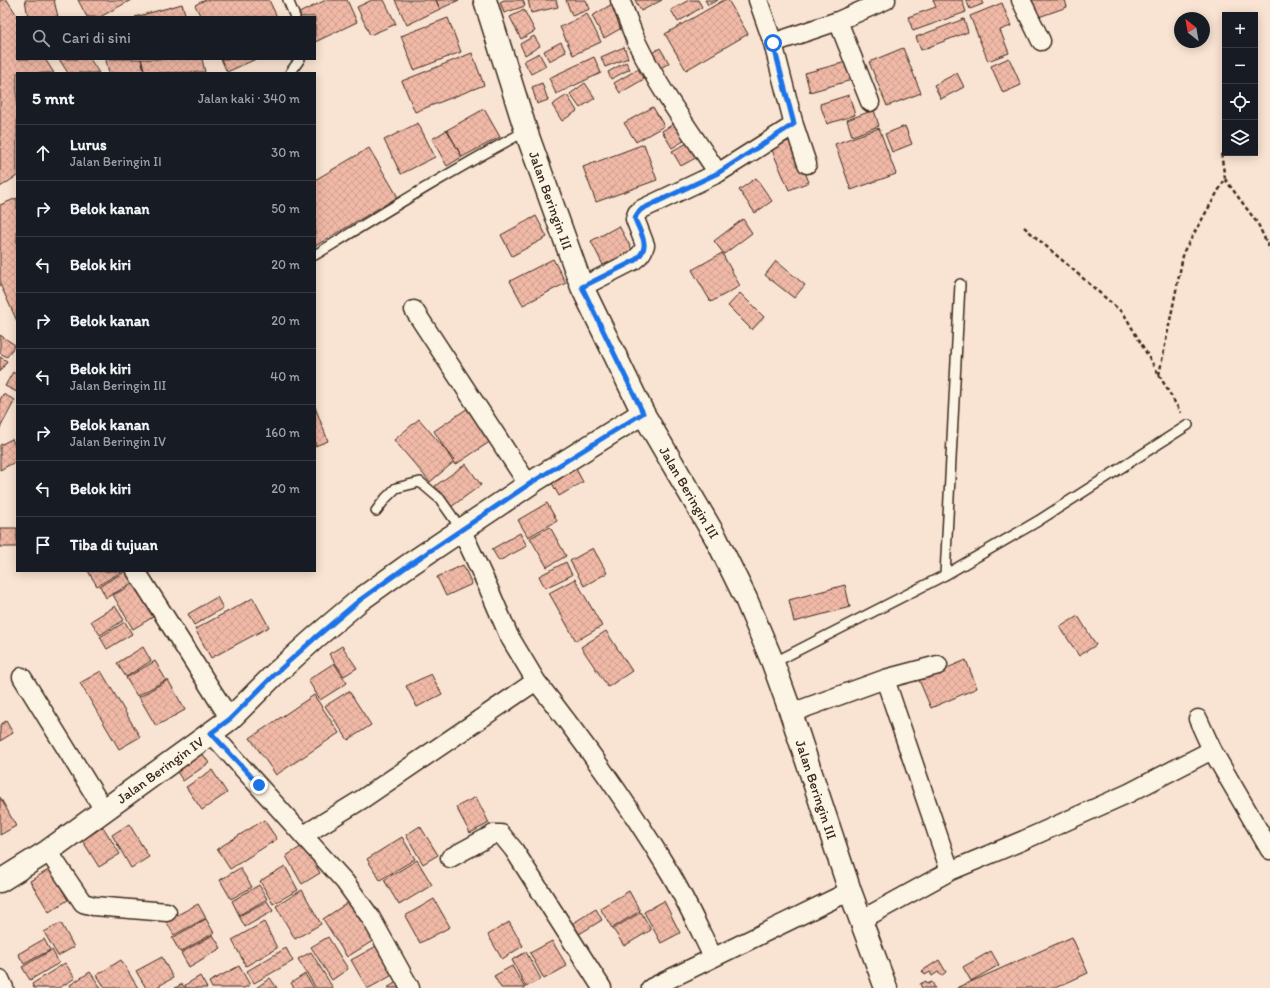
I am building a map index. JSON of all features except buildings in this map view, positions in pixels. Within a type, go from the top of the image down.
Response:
[{"type":"street","name":"Jalan Beringin III","points":[[485,0],[526,131],[582,287],[643,413],[716,538],[746,600],[773,663],[850,891],[886,988]]},
{"type":"street","points":[[620,0],[637,42],[671,104],[718,173]]},
{"type":"street","points":[[758,0],[773,43],[794,124],[807,164]]},
{"type":"street","points":[[773,43],[838,21],[886,0]]},
{"type":"street","points":[[1021,0],[1041,41]]},
{"type":"street","points":[[838,21],[870,102]]},
{"type":"street","points":[[582,287],[634,261],[640,256],[645,245],[635,217],[642,209],[718,173],[794,124]]},
{"type":"street","points":[[414,310],[528,484]]},
{"type":"street","name":"Jalan Beringin IV","points":[[0,881],[48,851],[230,719],[274,675],[315,638],[406,567],[528,484],[643,413]]},
{"type":"street","points":[[461,530],[509,636],[536,681],[570,724],[625,802],[670,874],[713,957]]},
{"type":"street","points":[[137,572],[230,719]]},
{"type":"street","points":[[791,713],[885,679],[938,665]]},
{"type":"street","points":[[22,677],[104,810]]},
{"type":"street","points":[[885,679],[950,871]]},
{"type":"street","points":[[304,835],[364,798],[536,681]]},
{"type":"street","points":[[1198,719],[1212,750],[1270,850]]},
{"type":"street","points":[[211,733],[345,882],[371,918],[410,988]]},
{"type":"street","points":[[861,920],[950,871],[1128,793],[1212,750]]},
{"type":"street","points":[[450,858],[494,834],[501,834],[514,850],[602,988]]},
{"type":"street","points":[[48,851],[83,903],[94,906],[167,912]]},
{"type":"street","points":[[651,988],[850,891]]},
{"type":"street","points":[[0,979],[4,988]]},
{"type":"lane","points":[[288,0],[295,16]]},
{"type":"lane","points":[[291,72],[299,60]]},
{"type":"lane","points":[[316,254],[423,188],[476,157],[526,131]]},
{"type":"lane","points":[[945,575],[960,284]]},
{"type":"lane","points":[[773,663],[945,575],[1038,521],[1188,425]]},
{"type":"lane","points":[[376,511],[396,488],[420,482],[440,499],[461,530]]},
{"type":"path","points":[[1221,152],[1225,179],[1258,224],[1270,250]]},
{"type":"path","points":[[1159,375],[1184,251],[1225,179]]},
{"type":"path","points":[[1024,227],[1124,314],[1188,425]]},
{"type":"route","points":[[259,785],[211,733],[230,719],[274,675],[360,600],[406,567],[534,481],[643,413],[582,287],[634,261],[640,256],[645,245],[635,217],[642,209],[718,173],[794,124],[773,43]]}]
